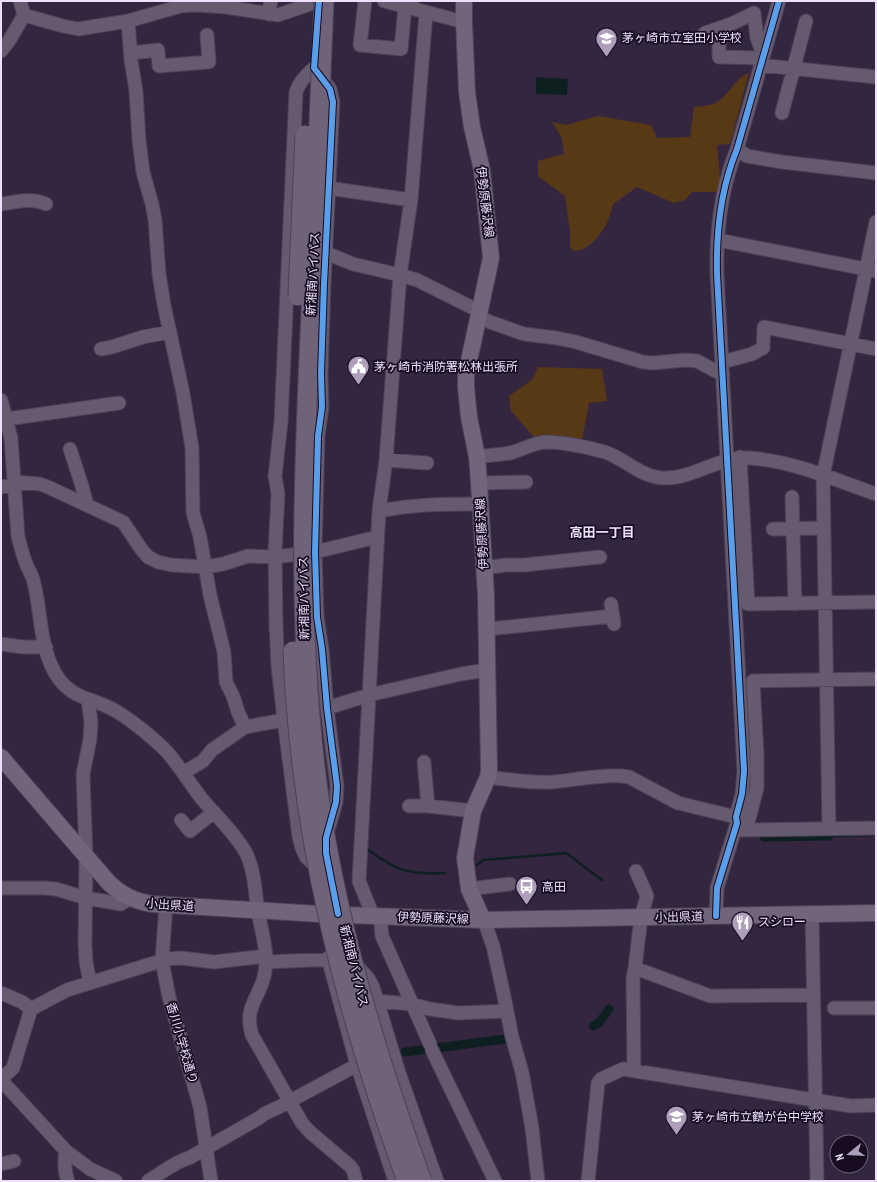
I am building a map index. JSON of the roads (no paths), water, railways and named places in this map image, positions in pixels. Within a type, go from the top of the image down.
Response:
[{"type":"highway","name":"新湘南バイパス","points":[[311,1],[290,497],[290,597],[296,705],[309,819],[326,912],[348,997],[407,1181]]},
{"type":"highway","name":"新湘南バイパス","points":[[324,1],[304,492],[303,597],[313,746],[321,809],[340,909],[361,994],[383,1068],[422,1181]]},
{"type":"main road","name":"伊勢原藤沢線","points":[[334,914],[483,920],[468,889],[465,858],[473,811],[488,777],[489,770],[487,670],[488,629],[481,504],[477,457],[469,417],[466,375],[491,258],[482,170],[472,127],[468,98],[464,1]]},
{"type":"main road","name":"小出県道","points":[[1,757],[109,883],[118,892],[129,898],[139,902],[166,905],[334,914]]},
{"type":"main road","name":"小出県道","points":[[483,920],[876,913]]},
{"type":"main road","points":[[334,914],[340,961],[353,1004],[376,1101],[411,1181]]},
{"type":"main road","points":[[340,961],[381,1069],[419,1181]]},
{"type":"street","points":[[1,51],[9,41],[24,15],[20,1]]},
{"type":"street","points":[[24,15],[78,29],[128,21],[181,6],[226,4],[270,7],[278,15],[319,1],[314,68],[330,89],[333,102],[321,366],[322,407],[318,436],[315,552],[317,617],[322,649],[327,708],[337,786],[336,802],[326,838],[326,853],[334,914]]},
{"type":"street","points":[[365,1],[360,45],[401,49],[408,3]]},
{"type":"street","points":[[384,1],[408,3],[426,13],[464,22]]},
{"type":"street","points":[[779,1],[737,149],[729,172],[722,204],[718,240],[717,274],[722,368],[734,458],[748,604],[876,602]]},
{"type":"street","points":[[426,13],[410,200],[400,275],[386,460],[379,511],[359,882],[377,916],[382,936],[411,1004],[495,1181]]},
{"type":"street","points":[[705,33],[754,13],[757,38],[762,59]]},
{"type":"street","points":[[128,21],[143,172],[155,220],[159,274],[183,394],[192,448],[192,509],[200,537],[210,595],[224,652],[226,682],[234,696],[238,712],[245,727]]},
{"type":"street","points":[[782,113],[806,21]]},
{"type":"street","points":[[718,28],[719,57],[762,59],[794,68],[876,77]]},
{"type":"street","points":[[131,52],[158,50],[159,66],[209,62],[207,35]]},
{"type":"street","points":[[314,68],[305,76],[296,92],[281,422],[276,466],[278,494],[275,557],[276,625],[284,720],[299,837],[306,857],[315,864],[321,872],[334,914]]},
{"type":"street","points":[[737,149],[747,156],[782,162],[876,173]]},
{"type":"street","points":[[328,188],[410,200]]},
{"type":"street","points":[[1,204],[30,200],[39,200],[46,204]]},
{"type":"street","points":[[829,829],[823,476],[851,344],[871,270],[876,222]]},
{"type":"street","points":[[718,240],[871,270]]},
{"type":"street","points":[[289,244],[326,250],[353,264],[417,280],[480,314],[490,322],[518,332],[576,342],[644,362],[653,363],[686,360],[697,361],[722,368],[763,348],[764,327],[876,349]]},
{"type":"street","points":[[101,349],[112,348],[143,337],[170,332]]},
{"type":"street","points":[[119,403],[3,409],[11,438],[18,537],[22,552],[34,582],[46,647],[53,668],[66,686],[88,700],[114,710],[141,729],[167,753],[230,830],[246,854],[250,864],[256,891],[266,959],[262,983],[252,1005],[249,1018],[249,1027],[252,1035],[302,1123],[310,1132],[350,1166],[353,1170],[356,1181]]},
{"type":"street","points":[[477,457],[510,452],[544,442],[587,447],[607,453],[634,468],[655,477],[662,478],[681,476],[734,458],[774,461],[876,494]]},
{"type":"street","points":[[70,449],[87,505]]},
{"type":"street","points":[[734,458],[744,771],[739,825]]},
{"type":"street","points":[[386,460],[427,464]]},
{"type":"street","points":[[479,483],[526,482]]},
{"type":"street","points":[[1,487],[15,483],[48,487],[123,522],[148,557],[158,562],[186,567],[205,567],[223,564],[248,556],[275,557],[315,552],[378,537]]},
{"type":"street","points":[[792,497],[795,604]]},
{"type":"street","points":[[379,511],[407,506],[435,504],[481,504]]},
{"type":"street","points":[[773,529],[824,528]]},
{"type":"street","points":[[484,568],[600,556]]},
{"type":"street","points":[[488,629],[613,615]]},
{"type":"street","points":[[1,644],[23,647],[46,647]]},
{"type":"street","points":[[327,708],[368,695],[461,674],[487,670]]},
{"type":"street","points":[[716,916],[717,888],[739,825],[757,788],[757,753],[753,681],[876,679]]},
{"type":"street","points":[[88,700],[91,722],[90,738],[83,774],[86,856],[85,944],[86,962],[90,983]]},
{"type":"street","points":[[183,773],[203,760],[212,750],[245,727],[284,720]]},
{"type":"street","points":[[424,762],[428,806]]},
{"type":"street","points":[[488,777],[527,782],[552,782],[623,776],[629,777],[678,803],[739,825],[829,829],[876,828]]},
{"type":"street","points":[[410,806],[428,806],[473,811]]},
{"type":"street","points":[[181,820],[190,831],[214,812]]},
{"type":"street","points":[[634,1071],[633,979],[641,917],[648,896],[636,871]]},
{"type":"street","points":[[468,889],[510,884]]},
{"type":"street","points":[[1,888],[44,888],[86,898],[121,904],[129,898]]},
{"type":"street","name":"香川小学校通り","points":[[166,905],[162,960],[175,1019],[200,1107],[211,1181]]},
{"type":"street","points":[[812,914],[817,1181]]},
{"type":"street","points":[[483,920],[493,946],[512,1037],[522,1072],[532,1128],[538,1181]]},
{"type":"street","points":[[116,1181],[90,1169],[66,1151],[1,1079],[13,1068],[31,1009],[67,990],[162,960],[181,958],[214,962],[266,959],[340,961],[359,968],[368,978],[373,987],[399,1073],[437,1181]]},
{"type":"street","points":[[340,961],[357,1065],[376,1101],[395,1181]]},
{"type":"street","points":[[635,968],[710,996],[813,995]]},
{"type":"street","points":[[1,993],[22,1002],[31,1009]]},
{"type":"street","points":[[377,1001],[411,1004],[430,1009],[458,1013],[507,1011]]},
{"type":"street","points":[[834,1008],[876,1008]]},
{"type":"street","points":[[148,1181],[164,1172],[173,1164],[189,1158],[260,1118],[264,1114],[357,1065]]},
{"type":"street","points":[[588,1181],[598,1083],[601,1079],[623,1070],[851,1106],[876,1106]]},
{"type":"street","points":[[66,1151],[65,1168],[68,1181]]},
{"type":"waterway","points":[[829,836],[876,835]]},
{"type":"waterway","points":[[764,837],[829,836]]},
{"type":"waterway","points":[[366,848],[386,862],[402,870],[421,873],[445,873]]},
{"type":"waterway","points":[[477,865],[483,860],[566,853],[602,880]]},
{"type":"waterway","points":[[593,1026],[599,1023],[609,1009]]},
{"type":"waterway","points":[[405,1052],[506,1039]]},
{"type":"place","name":"茅ヶ崎市立室田小学校","points":[[606,58]]},
{"type":"place","name":"茅ヶ崎市消防署松林出張所","points":[[359,386]]},
{"type":"place","name":"高田","points":[[526,906]]},
{"type":"place","name":"スシロー","points":[[743,942]]},
{"type":"place","name":"茅ヶ崎市立鶴が台中学校","points":[[676,1136]]},
{"type":"district","name":"高田一丁目","points":[[602,532]]}]
